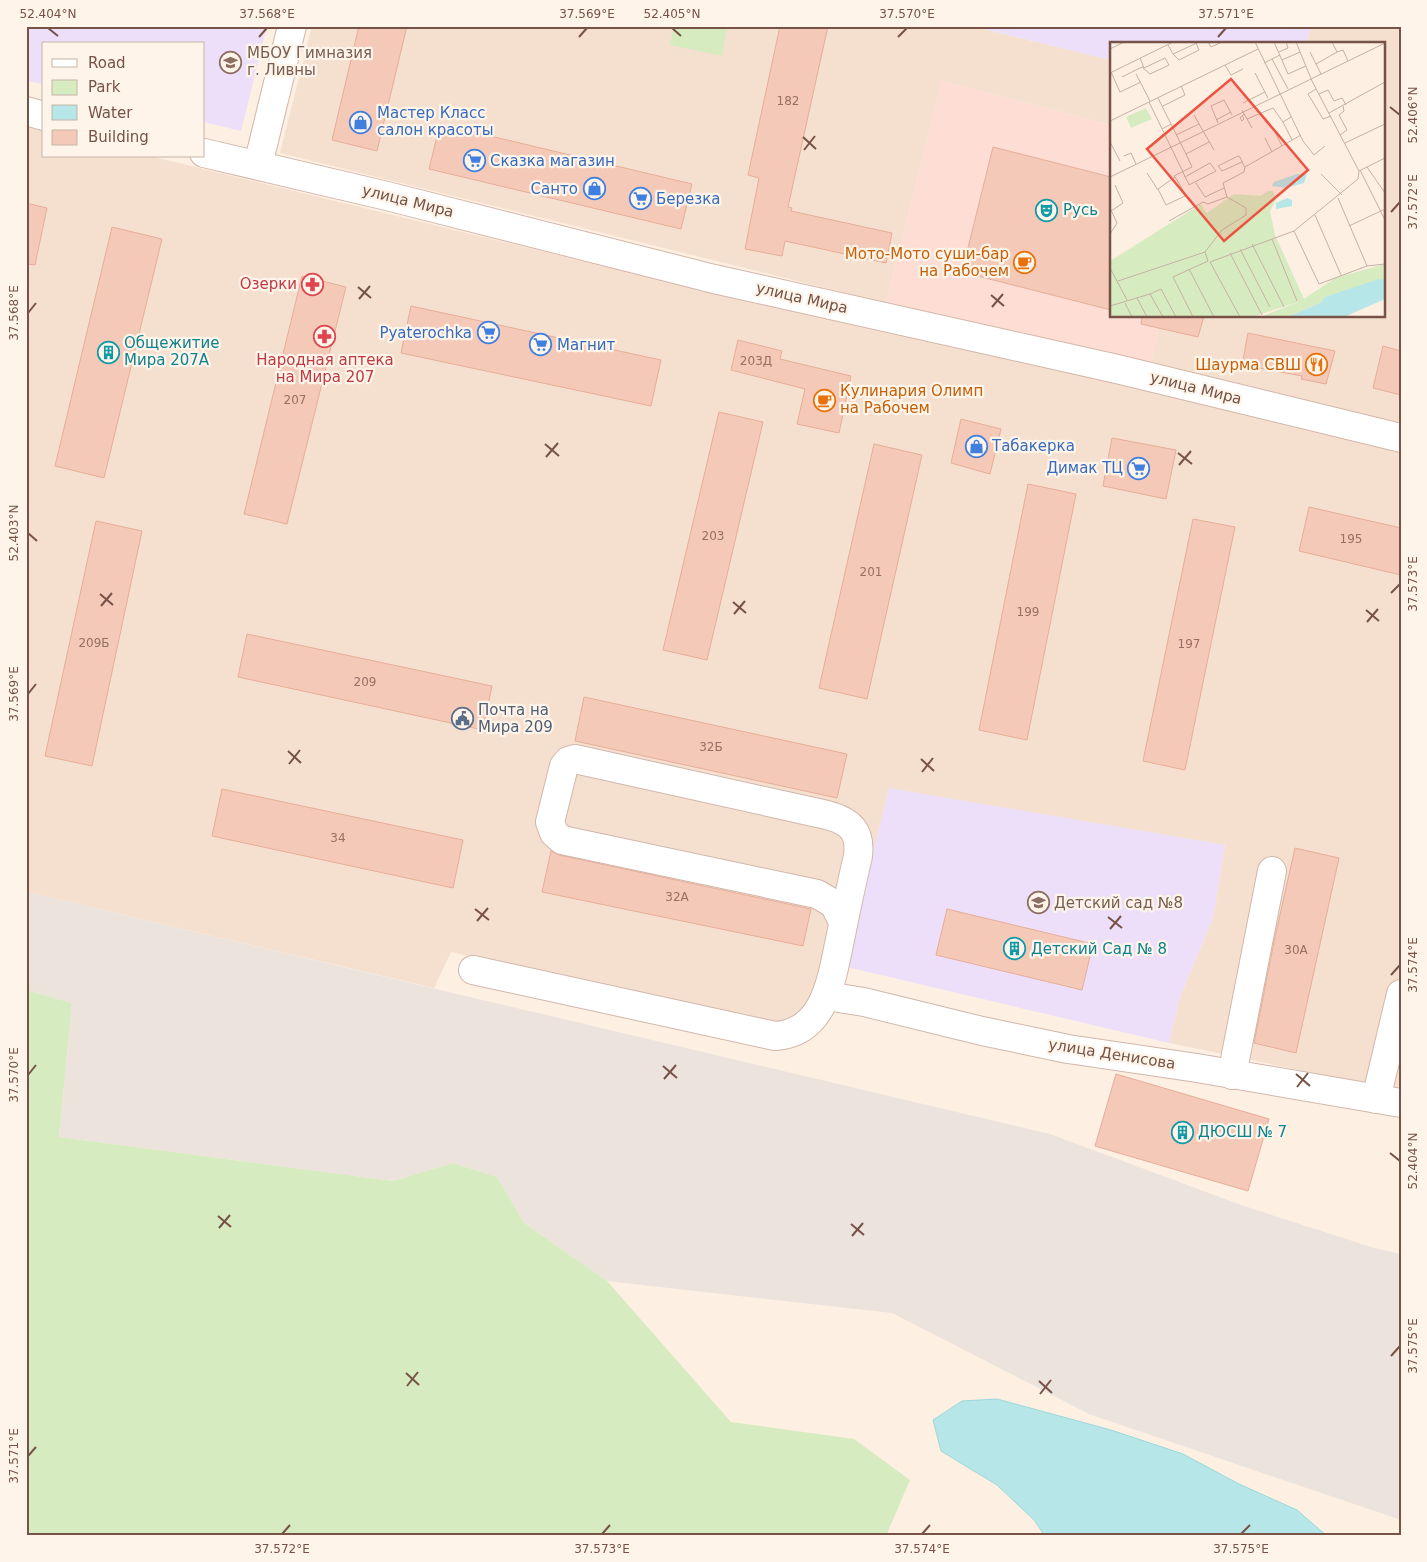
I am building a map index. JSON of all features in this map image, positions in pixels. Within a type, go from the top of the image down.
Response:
[{"type":"street","points":[[258,165],[292,26]]},
{"type":"street","points":[[26,112],[42,116]]},
{"type":"street","name":"улица Мира","points":[[205,153],[387,196],[714,279],[1117,369],[1401,438]]},
{"type":"street","points":[[472,970],[775,1036],[793,1033],[800,1029],[818,1011],[826,996],[832,981],[858,856],[856,832],[841,818],[580,759],[570,760],[564,766],[550,822],[554,833],[564,841],[817,894],[829,894],[837,891],[853,877]]},
{"type":"street","points":[[1232,1075],[1272,871]]},
{"type":"street","points":[[817,894],[834,904],[843,922]]},
{"type":"street","points":[[1388,1101],[1401,994]]},
{"type":"street","name":"улица Денисова","points":[[826,996],[864,1002],[982,1031],[1068,1049],[1197,1068],[1388,1101]]},
{"type":"shaded area","name":"МБОУ Гимназия г. Ливны","points":[[26,26],[267,26],[241,131],[205,122],[205,42],[42,42],[42,84],[26,80]]},
{"type":"shaded area","points":[[312,26],[971,26],[1110,60],[1110,125],[942,81],[886,303],[280,153]]},
{"type":"shaded area","points":[[971,26],[1311,26],[1307,42],[1110,42],[1110,60]]},
{"type":"shaded area","points":[[1311,26],[1401,26],[1401,429],[1150,368],[1161,318],[1384,318],[1384,42],[1307,42]]},
{"type":"shaded area","points":[[942,81],[1110,125],[1110,318],[1161,318],[1150,368],[886,303]]},
{"type":"shaded area","points":[[26,127],[42,131],[42,158],[158,158],[602,266],[1004,354],[1401,453],[1401,1091],[1169,1043],[1180,997],[1213,918],[1225,845],[889,789],[847,967],[789,1021],[757,1025],[451,952],[434,988],[26,892]]},
{"type":"shaded area","name":"Детский сад №8","points":[[889,788],[1225,845],[1213,918],[1180,997],[1169,1043],[847,967]]},
{"type":"shaded area","points":[[26,892],[1050,1134],[1241,1205],[1374,1248],[1401,1254],[1401,1520],[1089,1414],[892,1313],[607,1281],[524,1223],[497,1177],[453,1163],[393,1181],[59,1137],[72,1003],[26,990]]},
{"type":"green space","points":[[674,26],[728,26],[722,56],[670,45]]},
{"type":"green space","points":[[26,990],[72,1003],[59,1137],[393,1181],[453,1163],[497,1177],[524,1223],[607,1281],[731,1422],[854,1439],[910,1480],[886,1536],[26,1536]]},
{"type":"water","points":[[997,1399],[1111,1430],[1183,1454],[1239,1484],[1297,1510],[1327,1536],[1045,1536],[1034,1520],[997,1485],[941,1451],[933,1420],[962,1401]]},
{"type":"building","points":[[359,26],[407,26],[377,151],[332,140]]},
{"type":"building","points":[[780,26],[828,26],[788,207],[792,208],[791,211],[892,233],[886,263],[785,241],[782,256],[745,249],[759,178],[748,175]]},
{"type":"building","points":[[440,124],[692,184],[681,229],[429,169]]},
{"type":"building","points":[[993,147],[1110,177],[1110,310],[962,272]]},
{"type":"building","points":[[26,203],[47,208],[35,265],[26,264]]},
{"type":"building","name":"Общежитие Мира 207А","points":[[112,227],[162,239],[104,478],[55,466]]},
{"type":"building","points":[[302,276],[346,287],[287,524],[244,514]]},
{"type":"building","points":[[411,306],[661,360],[651,406],[401,353]]},
{"type":"building","points":[[1142,318],[1203,318],[1198,337],[1141,324]]},
{"type":"building","points":[[1248,333],[1335,351],[1326,384],[1301,379],[1302,376],[1242,365]]},
{"type":"building","points":[[738,340],[782,351],[780,359],[851,376],[839,433],[797,424],[805,389],[731,370]]},
{"type":"building","points":[[1383,346],[1401,351],[1401,395],[1373,388]]},
{"type":"building","points":[[719,412],[763,422],[707,660],[663,650]]},
{"type":"building","name":"Табакерка","points":[[961,419],[1001,429],[990,474],[951,463]]},
{"type":"building","name":"Димак ТЦ","points":[[1112,438],[1176,450],[1166,499],[1103,486]]},
{"type":"building","points":[[874,444],[922,455],[867,699],[819,688]]},
{"type":"building","points":[[1028,484],[1076,494],[1027,740],[979,730]]},
{"type":"building","points":[[1309,507],[1401,528],[1401,575],[1299,551]]},
{"type":"building","points":[[1193,519],[1235,527],[1185,770],[1143,761]]},
{"type":"building","points":[[96,521],[142,531],[92,766],[45,756]]},
{"type":"building","points":[[247,634],[492,686],[483,730],[238,677]]},
{"type":"building","points":[[584,697],[847,754],[837,798],[575,741]]},
{"type":"building","points":[[222,789],[463,840],[453,888],[212,836]]},
{"type":"building","points":[[1295,848],[1339,858],[1296,1053],[1254,1043]]},
{"type":"building","points":[[551,851],[559,855],[811,909],[803,946],[542,892]]},
{"type":"building","name":"Детский Сад № 8","points":[[947,909],[1093,944],[1082,990],[936,955]]},
{"type":"building","name":"ДЮСШ № 7","points":[[1116,1074],[1269,1119],[1248,1191],[1095,1146]]},
{"type":"place","name":"МБОУ Гимназия г. Ливны","points":[[231,62]]},
{"type":"place","name":"Мастер Класс салон красоты","points":[[361,122]]},
{"type":"place","name":"Сказка магазин","points":[[474,161]]},
{"type":"place","name":"Санто","points":[[594,189]]},
{"type":"place","name":"Березка","points":[[640,199]]},
{"type":"place","name":"Русь","points":[[1047,210]]},
{"type":"place","name":"Мото-Мото суши-бар на Рабочем","points":[[1025,263]]},
{"type":"place","name":"Озерки","points":[[313,284]]},
{"type":"place","name":"Pyaterochka","points":[[488,333]]},
{"type":"place","name":"Народная аптека на Мира 207","points":[[325,337]]},
{"type":"place","name":"Магнит","points":[[541,345]]},
{"type":"place","name":"Общежитие Мира 207А","points":[[108,352]]},
{"type":"place","name":"Шаурма СВШ","points":[[1317,365]]},
{"type":"place","name":"Кулинария Олимп на Рабочем","points":[[824,400]]},
{"type":"place","name":"Табакерка","points":[[976,446]]},
{"type":"place","name":"Димак ТЦ","points":[[1139,468]]},
{"type":"place","name":"Почта на Мира 209","points":[[462,719]]},
{"type":"place","name":"Детский сад №8","points":[[1038,903]]},
{"type":"place","name":"Детский Сад № 8","points":[[1015,949]]},
{"type":"place","name":"ДЮСШ № 7","points":[[1182,1132]]}]
